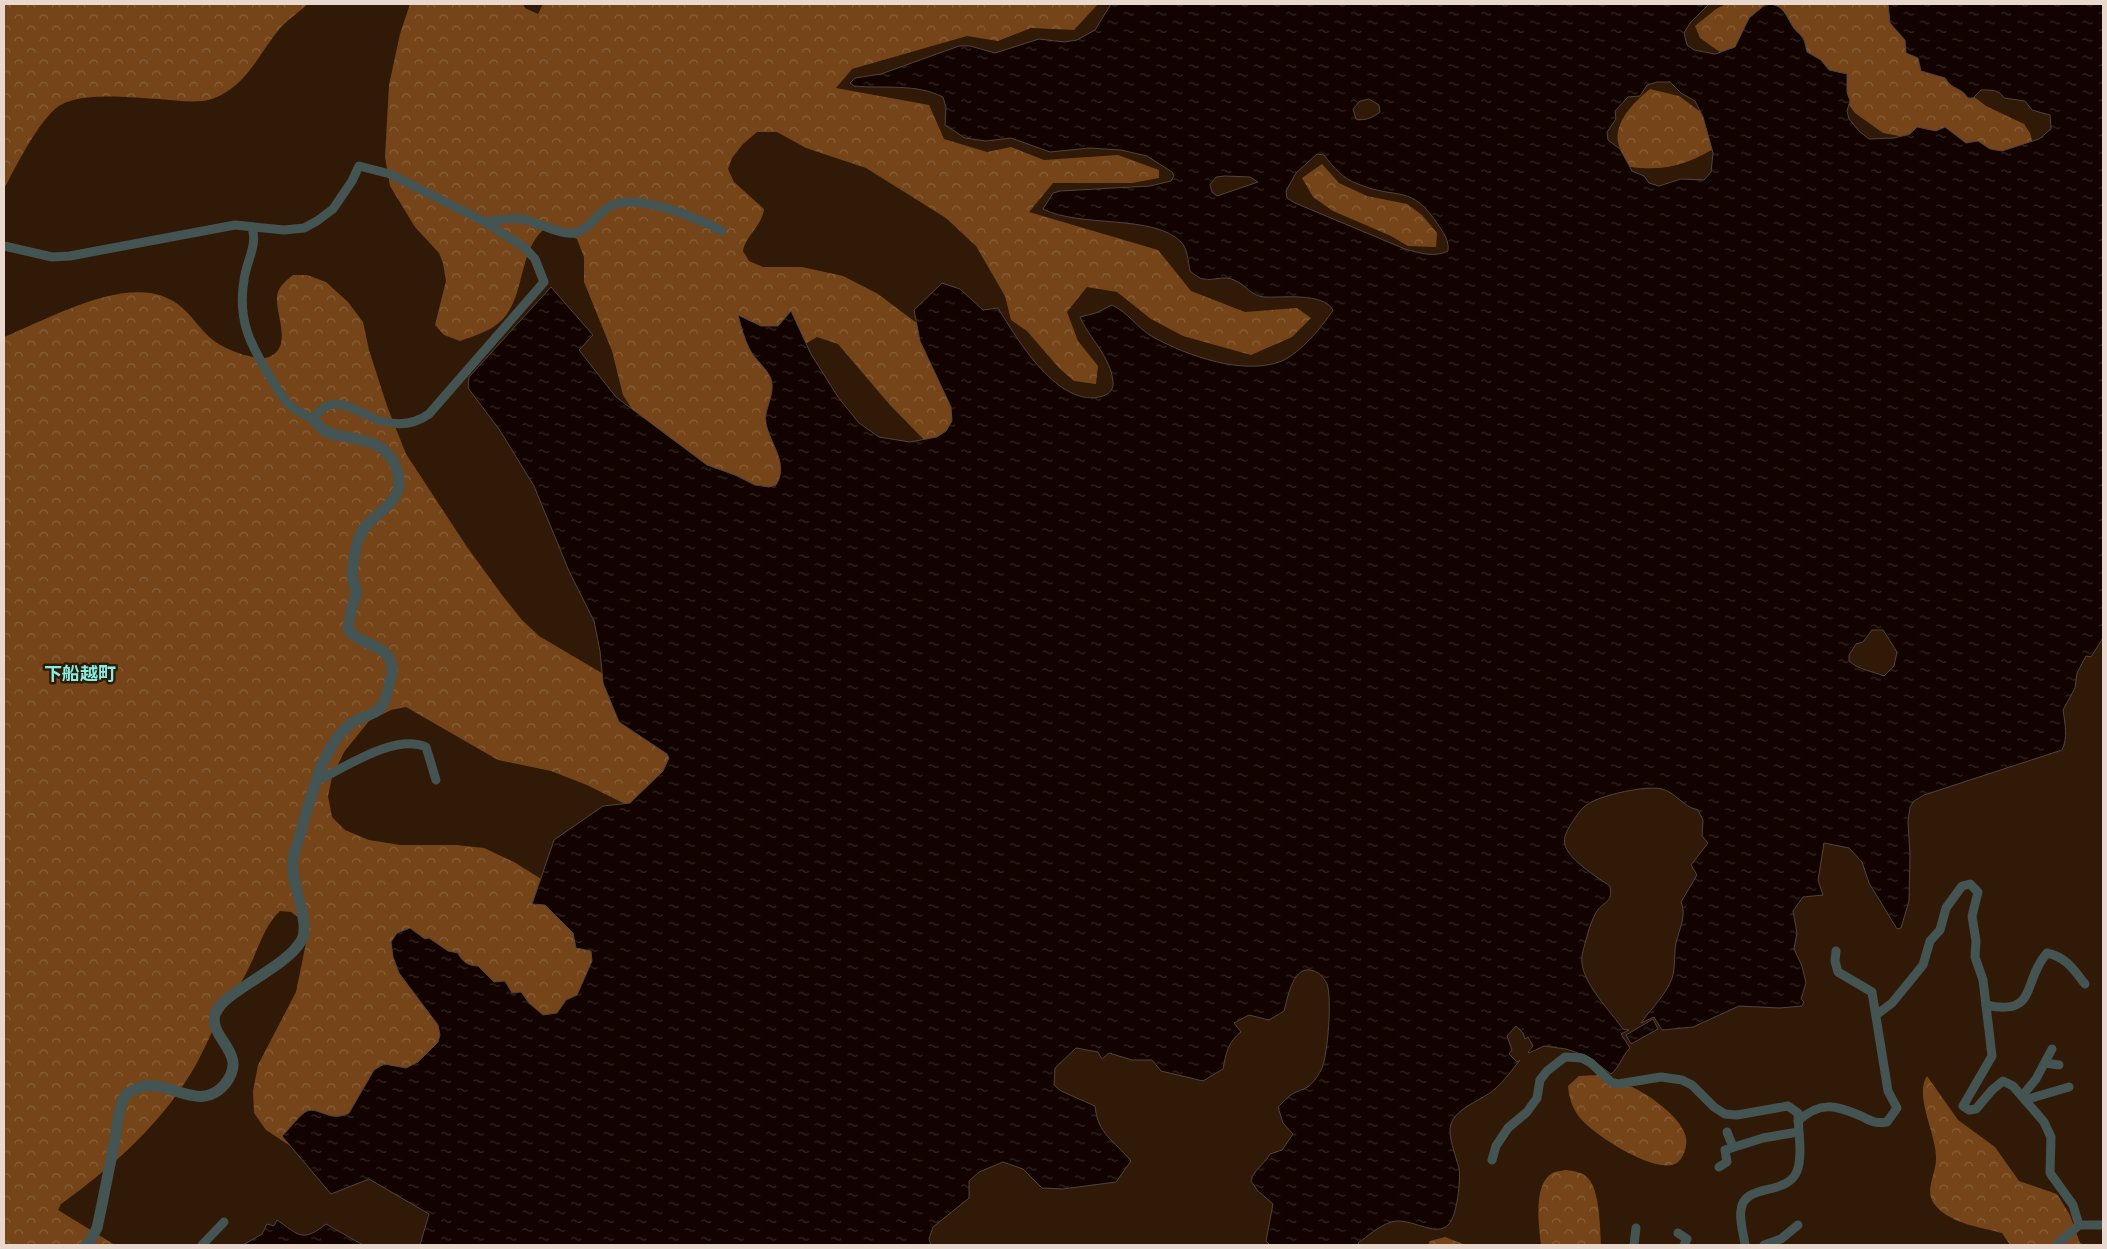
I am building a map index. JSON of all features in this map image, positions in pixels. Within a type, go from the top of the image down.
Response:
[{"type":"street","points":[[4,246],[52,256],[70,256],[235,225],[284,230],[304,228],[317,221],[333,208],[359,166],[390,174],[485,222],[525,248],[535,259],[544,282],[429,414],[411,423],[394,424],[380,421],[355,407],[338,403],[319,409],[313,419]]},
{"type":"street","points":[[485,222],[522,219],[552,229],[573,233],[587,227],[606,208],[621,202],[630,201],[680,212],[722,231]]},
{"type":"street","points":[[86,1245],[89,1243],[96,1228],[118,1117],[127,1094],[142,1086],[159,1085],[184,1095],[210,1096],[225,1084],[232,1068],[232,1055],[214,1028],[215,1014],[220,1006],[280,963],[301,941],[305,926],[295,891],[292,862],[316,781],[335,738],[351,723],[378,711],[387,699],[392,670],[390,657],[385,650],[353,637],[348,629],[357,591],[351,579],[359,537],[366,525],[389,507],[399,486],[398,470],[388,454],[372,441],[326,432],[313,419],[289,405],[256,354],[244,326],[241,301],[244,278],[256,237],[252,228]]},
{"type":"street","points":[[316,781],[374,752],[404,744],[416,743],[426,747],[436,780]]},
{"type":"street","points":[[1876,1015],[1892,1003],[1922,966],[1930,941],[1940,930],[1946,908],[1962,886],[1970,884],[1978,892],[1972,916],[1976,941],[1976,957],[1983,980],[1992,1056],[1964,1106],[1969,1110],[1976,1109],[1992,1090],[2003,1081],[2013,1086],[2044,1122],[2050,1137],[2050,1173],[2073,1204],[2079,1225]]},
{"type":"street","points":[[1798,1120],[1809,1111],[1822,1106],[1838,1107],[1878,1124],[1887,1122],[1897,1108],[1888,1091],[1872,992],[1838,972],[1835,961],[1836,951]]},
{"type":"street","points":[[1986,1005],[2000,1008],[2015,1007],[2024,1000],[2040,962],[2047,953],[2057,955],[2072,966],[2084,984]]},
{"type":"street","points":[[2024,1098],[2052,1049]]},
{"type":"street","points":[[1492,1160],[1496,1146],[1508,1128],[1527,1112],[1537,1098],[1540,1080],[1547,1071],[1565,1057],[1582,1058],[1591,1063],[1611,1082],[1618,1084],[1661,1077],[1682,1080],[1692,1085],[1714,1107],[1725,1114],[1737,1115],[1788,1106],[1798,1113],[1799,1164],[1796,1174],[1786,1185],[1750,1194],[1743,1200],[1740,1212],[1745,1245]]},
{"type":"street","points":[[2045,1063],[2059,1065]]},
{"type":"street","points":[[2024,1098],[2069,1087]]},
{"type":"street","points":[[1727,1132],[1733,1147]]},
{"type":"street","points":[[1719,1167],[1726,1162],[1725,1150],[1763,1138],[1798,1132]]},
{"type":"street","points":[[202,1245],[224,1222]]},
{"type":"street","points":[[1764,1245],[1780,1239],[1798,1225]]},
{"type":"street","points":[[2056,1245],[2079,1225],[2103,1225]]},
{"type":"street","points":[[1634,1245],[1636,1228]]},
{"type":"street","points":[[1678,1233],[1687,1239],[1684,1245]]},
{"type":"green space","points":[[4,4],[308,4],[282,26],[252,67],[235,86],[212,99],[193,101],[135,97],[90,97],[64,103],[55,109],[41,125],[4,189]]},
{"type":"green space","points":[[410,4],[523,4],[525,8],[538,14],[543,4],[1098,4],[1074,30],[1031,28],[998,41],[967,36],[852,69],[836,88],[929,105],[944,139],[987,152],[1011,147],[1044,160],[1118,155],[1159,170],[1159,178],[1132,183],[1053,183],[1029,212],[1158,250],[1191,291],[1245,312],[1297,308],[1311,318],[1292,337],[1251,355],[1183,336],[1151,319],[1117,292],[1087,287],[1067,312],[1078,341],[1098,366],[1096,384],[1074,381],[1059,368],[1027,331],[1011,320],[1005,296],[976,246],[946,218],[866,168],[806,148],[777,132],[757,132],[743,144],[732,158],[728,169],[734,182],[764,209],[763,215],[747,240],[743,251],[749,261],[763,267],[802,267],[843,276],[878,294],[958,354],[977,434],[938,454],[890,405],[838,344],[817,337],[805,344],[806,527],[645,429],[623,395],[612,351],[584,282],[584,257],[577,239],[564,232],[544,229],[535,239],[529,250],[519,287],[510,310],[493,327],[460,341],[444,335],[435,325],[446,281],[443,263],[439,253],[415,227],[390,186],[385,157],[389,85],[400,34]]},
{"type":"green space","points":[[1726,4],[1923,4],[1950,78],[1986,106],[2024,124],[2030,133],[2034,148],[2023,159],[1883,133],[1855,113],[1826,74],[1727,57],[1700,38],[1695,26],[1716,9]]},
{"type":"green space","points":[[1650,89],[1679,96],[1702,113],[1722,144],[1689,161],[1668,167],[1630,167],[1619,146],[1619,129],[1631,107]]},
{"type":"green space","points":[[1322,164],[1339,183],[1367,196],[1407,204],[1422,215],[1437,233],[1436,247],[1408,246],[1391,236],[1333,211],[1313,197],[1302,178]]},
{"type":"green space","points":[[293,275],[307,275],[326,282],[348,302],[363,322],[369,350],[387,406],[406,454],[467,547],[502,595],[522,620],[539,636],[610,678],[695,787],[637,810],[587,785],[551,771],[498,760],[406,707],[391,710],[369,721],[344,752],[332,777],[328,796],[332,817],[345,830],[369,840],[400,845],[456,845],[484,848],[514,862],[578,902],[636,1008],[468,1040],[295,1149],[266,1130],[254,1113],[253,1091],[258,1065],[296,992],[307,938],[298,917],[291,912],[280,911],[269,925],[242,982],[218,1020],[195,1066],[164,1111],[116,1161],[61,1204],[58,1210],[115,1245],[4,1245],[4,337],[84,303],[128,293],[149,293],[167,298],[179,305],[210,338],[220,345],[243,355],[266,358],[278,351],[281,343],[278,292],[282,284]]},
{"type":"green space","points":[[1600,1075],[1632,1087],[1649,1096],[1676,1120],[1686,1137],[1685,1151],[1677,1163],[1667,1165],[1655,1164],[1641,1159],[1611,1143],[1580,1118],[1571,1102],[1568,1086],[1579,1076]]},
{"type":"green space","points":[[1927,1076],[1958,1120],[1995,1147],[2019,1181],[2057,1194],[2070,1215],[2080,1243],[2085,1245],[2010,1245],[2002,1233],[1957,1221],[1935,1205],[1930,1194],[1930,1188],[1936,1163],[1935,1147],[1923,1094]]},
{"type":"green space","points":[[1566,1170],[1583,1174],[1592,1184],[1599,1210],[1601,1245],[1541,1245],[1538,1207],[1542,1188],[1545,1180],[1551,1174]]},
{"type":"green space","points":[[1445,1237],[1466,1245],[1428,1245],[1430,1241]]},
{"type":"water","points":[[1111,4],[1709,4],[1690,23],[1684,33],[1687,45],[1694,50],[1715,54],[1735,47],[1749,18],[1766,4],[1781,8],[1803,38],[1807,52],[1821,60],[1829,70],[1847,74],[1847,92],[1850,101],[1847,111],[1849,119],[1869,139],[1894,138],[1910,134],[1917,127],[1936,131],[1945,127],[1966,143],[1978,141],[1990,149],[2002,151],[2039,139],[2051,129],[2050,115],[2032,110],[2025,101],[2004,98],[2000,93],[1994,91],[1981,90],[1973,98],[1968,98],[1945,78],[1921,71],[1918,58],[1906,53],[1905,40],[1890,23],[1888,4],[2103,4],[2103,638],[2091,657],[2086,656],[2077,673],[2075,688],[2063,710],[2065,735],[2062,750],[1924,795],[1914,801],[1910,807],[1908,822],[1910,854],[1909,901],[1901,928],[1897,929],[1869,883],[1862,862],[1849,848],[1824,843],[1818,880],[1823,895],[1803,897],[1793,911],[1797,933],[1794,949],[1802,966],[1806,983],[1801,999],[1804,1002],[1802,1006],[1780,1008],[1739,1006],[1693,1027],[1662,1030],[1654,1017],[1641,1023],[1663,995],[1671,980],[1674,970],[1676,943],[1683,917],[1681,902],[1697,875],[1691,865],[1708,843],[1702,836],[1703,820],[1698,810],[1688,806],[1671,793],[1655,788],[1613,794],[1585,806],[1568,829],[1565,845],[1578,862],[1610,886],[1611,892],[1608,901],[1600,907],[1592,922],[1583,951],[1582,963],[1588,980],[1599,998],[1623,1029],[1629,1030],[1621,1034],[1630,1048],[1611,1074],[1587,1056],[1566,1049],[1544,1046],[1529,1053],[1533,1046],[1528,1037],[1525,1039],[1523,1033],[1516,1026],[1507,1036],[1512,1050],[1509,1054],[1517,1062],[1520,1060],[1495,1089],[1458,1113],[1451,1124],[1451,1139],[1459,1168],[1458,1197],[1452,1220],[1444,1228],[1430,1228],[1398,1221],[1391,1222],[1358,1243],[1360,1245],[1270,1245],[1266,1241],[1273,1204],[1258,1191],[1251,1181],[1254,1173],[1270,1154],[1282,1150],[1293,1134],[1283,1123],[1278,1107],[1292,1094],[1312,1083],[1322,1068],[1326,1051],[1329,1026],[1327,984],[1318,973],[1307,970],[1296,976],[1284,1011],[1269,1020],[1249,1015],[1234,1023],[1241,1032],[1228,1048],[1223,1069],[1203,1081],[1161,1071],[1152,1060],[1132,1060],[1109,1053],[1102,1059],[1098,1052],[1076,1048],[1055,1068],[1054,1085],[1061,1091],[1095,1106],[1103,1131],[1131,1161],[1116,1182],[1063,1189],[1042,1188],[1023,1169],[1003,1162],[979,1172],[969,1181],[969,1198],[933,1227],[929,1239],[931,1245],[420,1245],[429,1214],[369,1179],[331,1194],[282,1136],[307,1111],[312,1110],[331,1116],[342,1116],[349,1113],[374,1070],[384,1064],[406,1068],[418,1062],[438,1042],[440,1035],[438,1025],[399,973],[393,957],[391,942],[397,933],[410,928],[425,939],[429,938],[448,951],[458,953],[464,961],[478,966],[494,982],[505,981],[512,993],[521,992],[529,1003],[543,1015],[557,1013],[566,1000],[577,995],[592,961],[591,951],[576,948],[573,933],[545,905],[532,904],[554,840],[603,806],[630,803],[663,771],[669,758],[667,754],[619,722],[603,683],[600,651],[594,621],[569,571],[534,486],[499,429],[468,388],[469,377],[551,287],[593,335],[579,350],[616,397],[707,465],[735,475],[755,485],[769,487],[776,485],[781,470],[778,454],[766,424],[766,413],[772,391],[771,379],[749,348],[738,315],[761,326],[778,326],[791,311],[811,354],[838,397],[859,423],[879,437],[910,442],[937,437],[946,431],[952,421],[951,407],[920,341],[914,310],[942,283],[960,289],[983,310],[998,308],[1016,337],[1041,369],[1071,393],[1087,398],[1108,394],[1112,389],[1113,382],[1104,356],[1080,317],[1096,313],[1112,305],[1148,334],[1167,344],[1216,362],[1251,366],[1267,365],[1289,357],[1310,338],[1333,310],[1328,304],[1312,298],[1264,297],[1230,279],[1200,278],[1190,271],[1186,252],[1181,242],[1169,233],[1135,224],[1058,215],[1043,209],[1053,193],[1060,191],[1150,186],[1171,181],[1174,176],[1172,172],[1147,156],[1121,150],[1090,148],[1050,152],[1011,138],[986,141],[965,138],[945,125],[946,107],[943,97],[910,88],[865,87],[854,86],[850,83],[855,78],[881,74],[959,46],[970,46],[995,53],[1039,39],[1064,42],[1077,40],[1095,30]],"holes":[[[1657,82],[1670,82],[1681,93],[1695,101],[1703,117],[1713,153],[1711,172],[1704,180],[1681,179],[1659,186],[1649,183],[1644,176],[1632,171],[1620,149],[1608,140],[1607,132],[1616,119],[1615,111],[1628,97],[1640,96],[1647,85]],[[1369,99],[1379,105],[1380,112],[1368,119],[1356,119],[1353,109],[1360,101]],[[1317,154],[1324,155],[1339,172],[1352,182],[1372,189],[1403,195],[1420,203],[1443,232],[1447,241],[1448,251],[1432,254],[1405,249],[1295,203],[1287,198],[1286,191],[1296,173]],[[1216,177],[1250,177],[1258,182],[1217,196],[1212,192],[1210,185]],[[1872,630],[1883,630],[1897,652],[1894,666],[1884,676],[1857,666],[1849,661],[1849,655],[1856,644],[1863,642]]]},
{"type":"water","points":[[1653,1019],[1658,1029],[1631,1044],[1626,1035]]},
{"type":"water","points":[[277,1220],[301,1235],[311,1234],[326,1224],[363,1245],[243,1245],[262,1234],[267,1224],[274,1226]]},
{"type":"district","name":"下船越町","points":[[80,674]]}]
